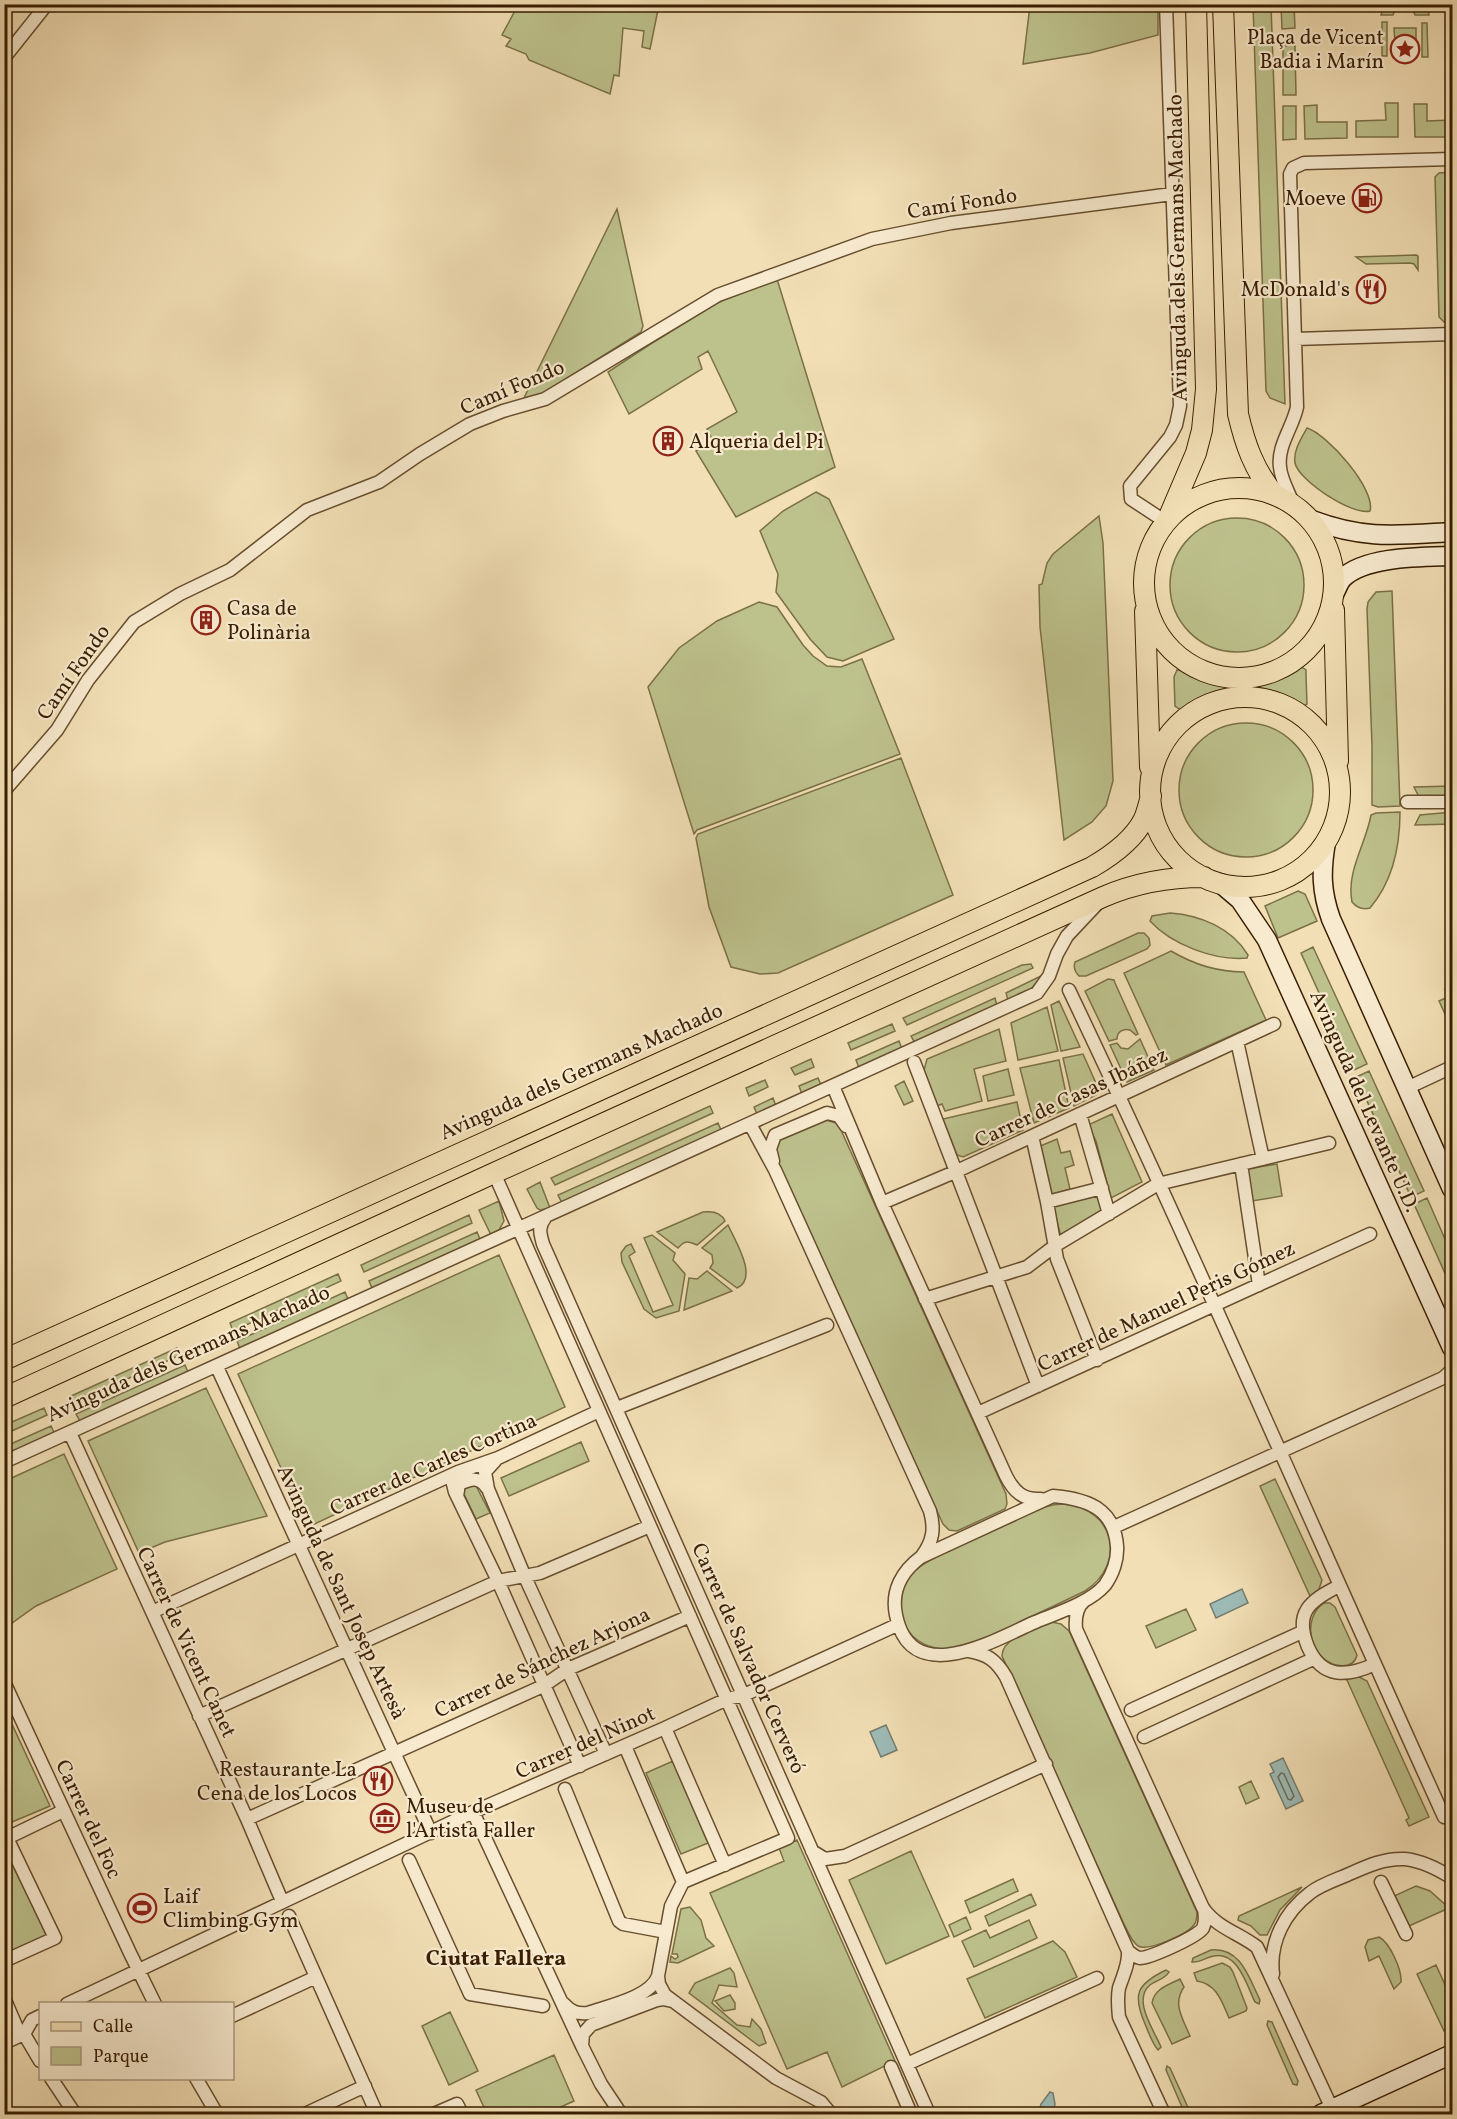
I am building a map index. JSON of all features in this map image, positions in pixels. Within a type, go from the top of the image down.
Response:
[{"type":"main road","name":"Avinguda dels Germans Machado","points":[[1167,521],[1196,453],[1202,430],[1206,389],[1196,4]]},
{"type":"main road","points":[[1222,4],[1238,414],[1243,436],[1257,470],[1275,494]]},
{"type":"main road","points":[[1334,596],[1323,628],[1304,653],[1277,670],[1254,677],[1230,678],[1198,669],[1173,651],[1154,624],[1147,602],[1144,579],[1150,549],[1167,521],[1190,502],[1207,493],[1222,489],[1249,488],[1275,494],[1293,504],[1312,520],[1323,537],[1333,566],[1334,596],[1339,775],[1340,798],[1335,821],[1326,842],[1302,867],[1285,878],[1254,886],[1237,886],[1212,880],[1186,866],[1166,844],[1154,816],[1150,792],[1153,770],[1159,752],[1169,736],[1181,722],[1204,706],[1230,698],[1248,696],[1284,705],[1300,714],[1326,741],[1339,775]]},
{"type":"main road","name":"Avinguda dels Germans Machado","points":[[4,1360],[1106,859],[1137,830],[1145,817],[1150,792],[1144,579]]},
{"type":"main road","name":"Avinguda dels Germans Machado","points":[[4,1398],[1103,897],[1124,888],[1177,877],[1212,880]]},
{"type":"street","points":[[4,58],[47,4]]},
{"type":"street","points":[[1166,4],[1180,406],[1176,425],[1170,437],[1133,480],[1129,493],[1136,503],[1167,521]]},
{"type":"street","points":[[1293,504],[1280,467],[1282,446],[1297,407],[1289,181],[1293,168],[1304,163],[1452,159]]},
{"type":"street","name":"Camí Fondo","points":[[4,791],[57,730],[88,680],[134,622],[180,594],[230,570],[307,510],[379,482],[470,424],[503,411],[545,399],[718,295],[872,239],[951,223],[1172,194]]},
{"type":"street","points":[[1294,339],[1452,334]]},
{"type":"street","points":[[1312,520],[1342,530],[1382,536],[1452,532]]},
{"type":"street","points":[[1334,596],[1342,578],[1357,568],[1385,561],[1452,556]]},
{"type":"street","points":[[1407,802],[1452,801]]},
{"type":"street","name":"Avinguda del Levante U.D.","points":[[1326,842],[1321,868],[1327,907],[1452,1189]]},
{"type":"street","name":"Avinguda del Levante U.D.","points":[[1212,880],[1239,900],[1267,940],[1452,1348]]},
{"type":"street","name":"Avinguda dels Germans Machado","points":[[4,1462],[1037,993],[1049,976],[1067,936],[1103,897]]},
{"type":"street","points":[[1069,990],[1280,1451],[1339,1586],[1448,1816]]},
{"type":"street","name":"Carrer de Casas Ibáñez","points":[[882,1203],[957,1171],[1274,1024]]},
{"type":"street","points":[[1237,1041],[1263,1159]]},
{"type":"street","points":[[914,1062],[1038,1386]]},
{"type":"street","name":"Avinguda del Levante U.D.","points":[[1407,1089],[1452,1066]]},
{"type":"street","points":[[833,1086],[882,1203],[1011,1487],[1030,1500],[1045,1499]]},
{"type":"street","points":[[775,1170],[770,1149],[775,1135],[827,1113],[839,1116],[852,1134]]},
{"type":"street","points":[[1080,1114],[1109,1214]]},
{"type":"street","points":[[750,1124],[775,1170],[930,1511],[934,1525],[933,1536],[929,1547],[921,1557]]},
{"type":"street","points":[[1032,1136],[1058,1259],[1096,1359]]},
{"type":"street","points":[[926,1299],[1027,1267],[1056,1245],[1158,1184],[1329,1143]]},
{"type":"street","points":[[1241,1164],[1259,1285]]},
{"type":"street","name":"Carrer de Salvador Cerveró","points":[[494,1173],[788,1838],[725,1865]]},
{"type":"street","points":[[1047,1202],[1102,1188]]},
{"type":"street","name":"Carrer de Salvador Cerveró","points":[[545,1218],[540,1225],[543,1244],[929,2115]]},
{"type":"street","name":"Carrer de Manuel Peris Gómez","points":[[978,1413],[1370,1233]]},
{"type":"street","points":[[617,1408],[827,1325]]},
{"type":"street","name":"Avinguda de Sant Josep Artesà","points":[[217,1367],[432,1833]]},
{"type":"street","points":[[1114,1527],[1443,1378],[1452,1370]]},
{"type":"street","name":"Carrer de Carles Cortina","points":[[152,1612],[458,1472],[498,1458],[599,1412]]},
{"type":"street","name":"Carrer de Vicent Canet","points":[[70,1433],[247,1819],[282,1901]]},
{"type":"street","points":[[488,1489],[485,1472],[498,1458]]},
{"type":"street","points":[[458,1472],[453,1484],[457,1496],[498,1581],[580,1766]]},
{"type":"street","points":[[457,1496],[459,1484],[472,1479],[483,1482],[488,1489],[525,1577],[606,1754]]},
{"type":"street","points":[[1053,1496],[1082,1501],[1104,1513],[1114,1527],[1118,1551],[1104,1586],[1085,1599],[969,1651],[941,1656],[915,1648],[897,1625],[893,1603],[903,1574],[911,1564],[921,1557],[1045,1499],[1053,1496]]},
{"type":"street","points":[[199,1716],[498,1581],[540,1573],[650,1526]]},
{"type":"street","points":[[1339,1586],[1313,1602],[1305,1613],[1302,1632],[1313,1659],[1330,1671],[1343,1673],[1358,1672],[1375,1664]]},
{"type":"street","points":[[1085,1599],[1079,1605],[1076,1613],[1076,1629],[1203,1908],[1219,1925],[1244,1936],[1257,1947],[1274,1981],[1329,2113],[1452,2054]]},
{"type":"street","name":"Carrer de Sánchez Arjona","points":[[247,1819],[543,1686],[568,1669],[690,1616]]},
{"type":"street","name":"Carrer del Ninot","points":[[71,2002],[473,1812],[727,1699],[744,1695],[897,1625]]},
{"type":"street","points":[[1131,1710],[1302,1632]]},
{"type":"street","points":[[969,1651],[992,1658],[999,1665],[1046,1764],[1128,1951],[1135,1957],[1148,1957],[1196,1935],[1202,1929],[1205,1919],[1203,1908]]},
{"type":"street","points":[[1144,1737],[1313,1659]]},
{"type":"street","name":"Carrer del Foc","points":[[4,1682],[154,2002]]},
{"type":"street","points":[[563,2003],[579,2014],[588,2013],[648,1991],[658,1976],[671,1906],[683,1882],[725,1865],[665,1728]]},
{"type":"street","points":[[625,1746],[683,1882]]},
{"type":"street","points":[[811,1850],[825,1859],[845,1856],[1046,1764]]},
{"type":"street","points":[[565,1789],[619,1921],[666,1932]]},
{"type":"street","points":[[4,1961],[55,1938],[7,1838],[63,1811]]},
{"type":"street","points":[[473,1812],[582,2046],[601,2084],[621,2115]]},
{"type":"street","points":[[1274,1981],[1272,1954],[1282,1923],[1295,1906],[1311,1892],[1371,1864],[1387,1860],[1407,1859],[1425,1863],[1452,1878]]},
{"type":"street","points":[[409,1860],[470,1994],[543,2006]]},
{"type":"street","points":[[1381,1882],[1406,1934]]},
{"type":"street","points":[[289,1916],[377,2115]]},
{"type":"street","points":[[1128,1951],[1127,1967],[1119,1988],[1119,2017],[1164,2115]]},
{"type":"street","points":[[658,1976],[661,1991],[776,2078],[821,2102],[831,2115]]},
{"type":"street","points":[[234,2015],[316,1977]]},
{"type":"street","points":[[907,2064],[1097,1978]]},
{"type":"street","points":[[4,1998],[22,2035],[39,2060]]},
{"type":"street","points":[[582,2046],[584,2034],[591,2025],[657,2000],[676,2002]]},
{"type":"street","points":[[4,2043],[22,2035],[32,2020],[39,2016]]},
{"type":"street","points":[[891,2067],[911,2115]]},
{"type":"street","points":[[52,2080],[75,2115]]},
{"type":"street","points":[[197,2080],[217,2115]]},
{"type":"street","points":[[305,2115],[365,2086]]},
{"type":"street","points":[[434,2115],[457,2104],[462,2115]]},
{"type":"green space","points":[[1384,4],[1401,5],[1396,7],[1393,15],[1381,15]]},
{"type":"green space","points":[[518,5],[659,5],[650,49],[642,47],[644,31],[623,28],[619,76],[614,75],[610,94],[529,60],[526,54],[506,46],[511,39],[502,35]]},
{"type":"green space","points":[[1030,5],[1158,5],[1158,35],[1090,53],[1023,64]]},
{"type":"green space","points":[[1253,5],[1271,5],[1285,404],[1270,398],[1266,391]]},
{"type":"green space","points":[[1281,5],[1294,5],[1295,28],[1282,29]]},
{"type":"green space","points":[[1403,5],[1427,5],[1429,15],[1415,15],[1412,7]]},
{"type":"green space","points":[[1382,22],[1387,22],[1387,56],[1382,56]]},
{"type":"green space","points":[[1422,23],[1427,23],[1428,57],[1422,57]]},
{"type":"green space","points":[[1394,28],[1416,28],[1416,43],[1395,43]]},
{"type":"green space","points":[[1295,45],[1296,95],[1283,95],[1283,46]]},
{"type":"green space","points":[[1385,103],[1398,103],[1398,137],[1356,137],[1356,121],[1386,120]]},
{"type":"green space","points":[[1414,104],[1427,104],[1427,121],[1452,120],[1452,137],[1415,137]]},
{"type":"green space","points":[[1317,105],[1317,122],[1347,122],[1347,138],[1305,139],[1304,106]]},
{"type":"green space","points":[[1283,106],[1296,106],[1296,139],[1283,140]]},
{"type":"green space","points":[[1452,172],[1452,321],[1444,322],[1439,317],[1435,177],[1439,173]]},
{"type":"green space","points":[[617,209],[643,326],[641,332],[542,394],[524,398]]},
{"type":"green space","points":[[1418,256],[1418,270],[1414,264],[1410,263],[1366,264],[1356,257]]},
{"type":"green space","points":[[777,279],[835,467],[736,517],[696,451],[713,441],[707,429],[737,412],[708,351],[698,357],[702,369],[629,414],[608,372],[717,303]]},
{"type":"green space","points":[[1307,428],[1326,440],[1348,463],[1366,490],[1370,501],[1370,511],[1362,511],[1340,503],[1306,479],[1299,470],[1295,463],[1295,454]]},
{"type":"green space","points":[[816,492],[829,499],[894,639],[843,661],[827,657],[810,639],[776,592],[778,574],[760,531],[783,511]]},
{"type":"green space","points":[[1099,516],[1103,543],[1113,781],[1106,806],[1092,822],[1064,840],[1040,627],[1039,585],[1042,584],[1047,563],[1053,554]]},
{"type":"green space","points":[[1237,518],[1263,523],[1284,538],[1299,559],[1304,585],[1299,611],[1284,632],[1263,647],[1237,652],[1211,647],[1190,632],[1175,611],[1170,585],[1175,559],[1190,538],[1211,523]]},
{"type":"green space","points":[[1392,591],[1400,806],[1378,807],[1372,805],[1367,609],[1368,602],[1376,592]]},
{"type":"green space","points":[[759,602],[777,607],[803,645],[827,666],[841,667],[862,659],[900,754],[697,830],[694,834],[648,687],[679,648],[717,621]]},
{"type":"green space","points":[[1300,666],[1306,670],[1307,704],[1302,707],[1276,695],[1255,690],[1214,695],[1182,711],[1175,706],[1174,677],[1177,670],[1225,685],[1244,685],[1271,680]]},
{"type":"green space","points":[[1246,723],[1272,728],[1293,743],[1308,764],[1313,790],[1308,816],[1293,837],[1272,852],[1246,857],[1220,852],[1199,837],[1184,816],[1179,790],[1184,764],[1199,743],[1220,728]]},
{"type":"green space","points":[[901,758],[953,895],[778,973],[760,974],[731,967],[709,907],[696,838],[698,834]]},
{"type":"green space","points":[[1452,786],[1452,798],[1419,797],[1414,787]]},
{"type":"green space","points":[[1400,812],[1399,838],[1394,863],[1384,887],[1370,908],[1362,909],[1352,902],[1352,879],[1371,815]]},
{"type":"green space","points":[[1452,812],[1452,824],[1415,825],[1420,815]]},
{"type":"green space","points":[[1298,891],[1305,894],[1317,921],[1278,938],[1265,906]]},
{"type":"green space","points":[[1170,913],[1204,920],[1224,930],[1241,946],[1248,955],[1247,958],[1221,957],[1195,950],[1159,930],[1150,921],[1152,916]]},
{"type":"green space","points":[[1138,933],[1144,933],[1149,938],[1150,945],[1147,949],[1086,976],[1079,976],[1076,973],[1075,962]]},
{"type":"green space","points":[[1313,947],[1367,1064],[1354,1070],[1301,953]]},
{"type":"green space","points":[[1171,951],[1206,966],[1225,971],[1244,972],[1266,1020],[1166,1065],[1124,973]]},
{"type":"green space","points":[[1031,964],[1033,968],[907,1025],[903,1018],[1022,965]]},
{"type":"green space","points":[[1043,975],[1030,990],[1008,1000],[1006,993]]},
{"type":"green space","points":[[1108,979],[1114,980],[1138,1034],[1130,1030],[1123,1030],[1117,1039],[1109,1041],[1085,991]]},
{"type":"green space","points":[[1452,986],[1452,1016],[1451,1012],[1445,1014],[1439,1001],[1448,997],[1445,989]]},
{"type":"green space","points":[[995,998],[997,1006],[915,1043],[911,1036]]},
{"type":"green space","points":[[1059,1001],[1080,1047],[1061,1051],[1051,1005]]},
{"type":"green space","points":[[1047,1007],[1058,1051],[1018,1060],[1011,1023]]},
{"type":"green space","points":[[892,1024],[895,1031],[851,1050],[848,1043]]},
{"type":"green space","points":[[999,1029],[1006,1061],[974,1069],[982,1101],[945,1111],[942,1104],[937,1106],[924,1070],[927,1059]]},
{"type":"green space","points":[[1140,1039],[1154,1070],[1127,1082],[1110,1045],[1117,1043],[1121,1048],[1128,1049]]},
{"type":"green space","points":[[899,1041],[902,1049],[859,1068],[856,1060]]},
{"type":"green space","points":[[1083,1054],[1099,1090],[1096,1095],[1074,1106],[1063,1058]]},
{"type":"green space","points":[[811,1059],[814,1067],[795,1075],[791,1068]]},
{"type":"green space","points":[[1059,1060],[1069,1108],[1034,1123],[1020,1068]]},
{"type":"green space","points":[[1008,1069],[1014,1095],[988,1101],[983,1076]]},
{"type":"green space","points":[[1369,1071],[1424,1191],[1411,1197],[1356,1077]]},
{"type":"green space","points":[[818,1078],[821,1085],[802,1094],[799,1086]]},
{"type":"green space","points":[[765,1080],[768,1087],[749,1096],[746,1088]]},
{"type":"green space","points":[[904,1081],[913,1101],[904,1105],[895,1086]]},
{"type":"green space","points":[[773,1098],[776,1106],[757,1114],[754,1107]]},
{"type":"green space","points":[[1017,1102],[1023,1130],[963,1157],[957,1155],[943,1119]]},
{"type":"green space","points":[[710,1106],[713,1113],[555,1185],[551,1178]]},
{"type":"green space","points":[[1112,1114],[1142,1182],[1111,1198],[1096,1141],[1088,1125]]},
{"type":"green space","points":[[826,1120],[836,1123],[840,1128],[1006,1494],[1005,1509],[957,1531],[949,1530],[943,1524],[776,1158],[775,1147],[781,1138]]},
{"type":"green space","points":[[718,1123],[721,1130],[562,1203],[558,1195]]},
{"type":"green space","points":[[1057,1139],[1061,1153],[1070,1151],[1074,1165],[1065,1168],[1070,1189],[1050,1195],[1038,1147]]},
{"type":"green space","points":[[1277,1164],[1282,1196],[1252,1201],[1247,1169]]},
{"type":"green space","points":[[540,1182],[550,1208],[540,1210],[527,1189]]},
{"type":"green space","points":[[1096,1196],[1102,1208],[1100,1213],[1062,1235],[1053,1206]]},
{"type":"green space","points":[[1427,1198],[1452,1255],[1452,1289],[1414,1204]]},
{"type":"green space","points":[[499,1201],[504,1221],[499,1230],[491,1235],[479,1210]]},
{"type":"green space","points":[[703,1212],[716,1213],[725,1221],[697,1245],[687,1242],[678,1248],[657,1232]]},
{"type":"green space","points":[[469,1215],[472,1223],[364,1272],[361,1265]]},
{"type":"green space","points":[[728,1225],[740,1249],[746,1268],[743,1283],[737,1288],[710,1268],[713,1263],[712,1255],[702,1248]]},
{"type":"green space","points":[[477,1232],[480,1239],[372,1288],[369,1281]]},
{"type":"green space","points":[[652,1235],[675,1253],[673,1260],[685,1274],[679,1311],[656,1318],[644,1309],[622,1262],[621,1253],[626,1246],[631,1244],[635,1252],[629,1256],[653,1312],[673,1305],[644,1238]]},
{"type":"green space","points":[[499,1255],[565,1407],[308,1527],[238,1374]]},
{"type":"green space","points":[[707,1271],[732,1291],[684,1310],[689,1278],[697,1279]]},
{"type":"green space","points":[[338,1274],[341,1281],[233,1331],[230,1323]]},
{"type":"green space","points":[[345,1292],[348,1299],[240,1349],[237,1341]]},
{"type":"green space","points":[[177,1348],[180,1355],[72,1404],[69,1397]]},
{"type":"green space","points":[[185,1365],[188,1372],[80,1421],[76,1414]]},
{"type":"green space","points":[[206,1388],[267,1516],[165,1542],[139,1553],[88,1441]]},
{"type":"green space","points":[[44,1408],[47,1415],[5,1434],[5,1425]]},
{"type":"green space","points":[[51,1426],[55,1434],[5,1456],[4,1447]]},
{"type":"green space","points":[[581,1442],[589,1461],[509,1496],[501,1478]]},
{"type":"green space","points":[[64,1454],[117,1569],[36,1606],[5,1628],[5,1481]]},
{"type":"green space","points":[[1275,1479],[1322,1580],[1319,1589],[1310,1596],[1260,1486]]},
{"type":"green space","points":[[475,1484],[490,1513],[476,1519],[463,1492],[464,1489]]},
{"type":"green space","points":[[1063,1504],[1081,1507],[1094,1515],[1104,1526],[1109,1538],[1110,1552],[1107,1566],[1098,1580],[1085,1591],[964,1647],[947,1649],[932,1647],[918,1641],[908,1631],[902,1619],[900,1605],[902,1590],[911,1574],[919,1567],[933,1558],[1016,1519],[1045,1507]]},
{"type":"green space","points":[[1324,1603],[1330,1603],[1335,1607],[1357,1655],[1351,1664],[1341,1666],[1331,1663],[1322,1657],[1313,1644],[1312,1621],[1318,1608]]},
{"type":"green space","points":[[1186,1609],[1196,1630],[1156,1648],[1146,1626]]},
{"type":"green space","points":[[1051,1622],[1061,1624],[1069,1631],[1197,1912],[1196,1922],[1190,1929],[1150,1947],[1138,1946],[1129,1935],[1002,1656],[1003,1649],[1013,1639]]},
{"type":"green space","points":[[1359,1677],[1367,1681],[1429,1817],[1409,1826],[1406,1820],[1409,1818],[1347,1680],[1344,1679]]},
{"type":"green space","points":[[4,1707],[50,1806],[5,1825],[4,1825]]},
{"type":"green space","points":[[673,1761],[708,1843],[681,1854],[646,1773]]},
{"type":"green space","points":[[1251,1781],[1259,1798],[1246,1804],[1239,1787]]},
{"type":"green space","points":[[797,1840],[895,2061],[842,2087],[827,2052],[787,2069],[710,1893],[784,1861],[779,1848]]},
{"type":"green space","points":[[911,1851],[949,1936],[886,1964],[849,1880]]},
{"type":"green space","points":[[10,1852],[47,1936],[4,1955],[4,1888],[12,1878],[11,1867],[5,1853]]},
{"type":"green space","points":[[1013,1879],[1018,1891],[970,1913],[965,1901]]},
{"type":"green space","points":[[1416,1886],[1430,1891],[1449,1908],[1409,1926],[1394,1896]]},
{"type":"green space","points":[[1302,1887],[1280,1910],[1267,1935],[1260,1935],[1251,1926],[1238,1920],[1239,1916]]},
{"type":"green space","points":[[1031,1894],[1036,1905],[989,1926],[985,1916]]},
{"type":"green space","points":[[690,1907],[701,1920],[706,1938],[714,1946],[678,1963],[670,1962],[671,1956],[675,1959],[678,1957],[677,1954],[672,1954],[681,1909]]},
{"type":"green space","points":[[966,1917],[971,1929],[954,1937],[949,1925]]},
{"type":"green space","points":[[1029,1920],[1037,1938],[974,1967],[962,1941],[986,1930],[990,1938]]},
{"type":"green space","points":[[1379,1937],[1391,1951],[1400,1971],[1401,1982],[1394,1989],[1379,1956],[1369,1961],[1365,1947],[1368,1940]]},
{"type":"green space","points":[[1053,1941],[1065,1952],[1077,1977],[985,2018],[967,1979]]},
{"type":"green space","points":[[1211,1950],[1230,1953],[1237,1959],[1252,1982],[1260,2000],[1259,2004],[1255,2002],[1240,1971],[1229,1959],[1214,1956],[1192,1962],[1193,1958]]},
{"type":"green space","points":[[1222,1963],[1230,1967],[1233,1972],[1247,2008],[1246,2011],[1229,2018],[1218,1995],[1209,1986],[1197,1981],[1194,1973]]},
{"type":"green space","points":[[1436,1965],[1452,2000],[1452,2027],[1444,2031],[1417,1974]]},
{"type":"green space","points":[[730,1968],[734,1973],[737,1987],[719,1985],[712,2003],[737,2025],[750,2027],[752,2019],[761,2029],[766,2043],[759,2046],[689,1993],[695,1983]]},
{"type":"green space","points":[[1166,1970],[1169,1972],[1150,1985],[1143,1999],[1146,2015],[1161,2047],[1158,2050],[1141,2014],[1138,1997],[1143,1985]]},
{"type":"green space","points":[[1180,1979],[1184,1987],[1179,2005],[1190,2036],[1172,2044],[1152,2003],[1159,1991]]},
{"type":"green space","points":[[730,1995],[735,2003],[735,2009],[724,2011],[715,2001]]},
{"type":"green space","points":[[450,2012],[478,2071],[449,2085],[422,2026]]},
{"type":"green space","points":[[1268,2021],[1272,2022],[1298,2081],[1297,2085],[1293,2084],[1267,2025]]},
{"type":"green space","points":[[554,2055],[574,2101],[545,2114],[487,2114],[476,2090]]},
{"type":"green space","points":[[1167,2066],[1191,2114],[1185,2114],[1166,2070]]},
{"type":"water","points":[[1242,1589],[1248,1603],[1216,1618],[1210,1604]]},
{"type":"water","points":[[886,1725],[897,1750],[881,1757],[870,1732]]},
{"type":"water","points":[[1283,1758],[1303,1801],[1286,1809],[1270,1774],[1274,1772],[1270,1764]]},
{"type":"water","points":[[1050,2092],[1053,2093],[1055,2104],[1053,2114],[1038,2114],[1041,2104]]},
{"type":"place","name":"Plaça de Vicent Badia i Marín","points":[[1405,49]]},
{"type":"place","name":"Moeve","points":[[1367,198]]},
{"type":"place","name":"McDonald's","points":[[1371,289]]},
{"type":"place","name":"Alqueria del Pi","points":[[668,441]]},
{"type":"place","name":"Casa de Polinària","points":[[206,620]]},
{"type":"place","name":"Restaurante La Cena de los Locos","points":[[378,1781]]},
{"type":"place","name":"Museu de l'Artista Faller","points":[[385,1818]]},
{"type":"place","name":"Laif Climbing Gym","points":[[142,1908]]},
{"type":"district","name":"Ciutat Fallera","points":[[496,1957]]}]
